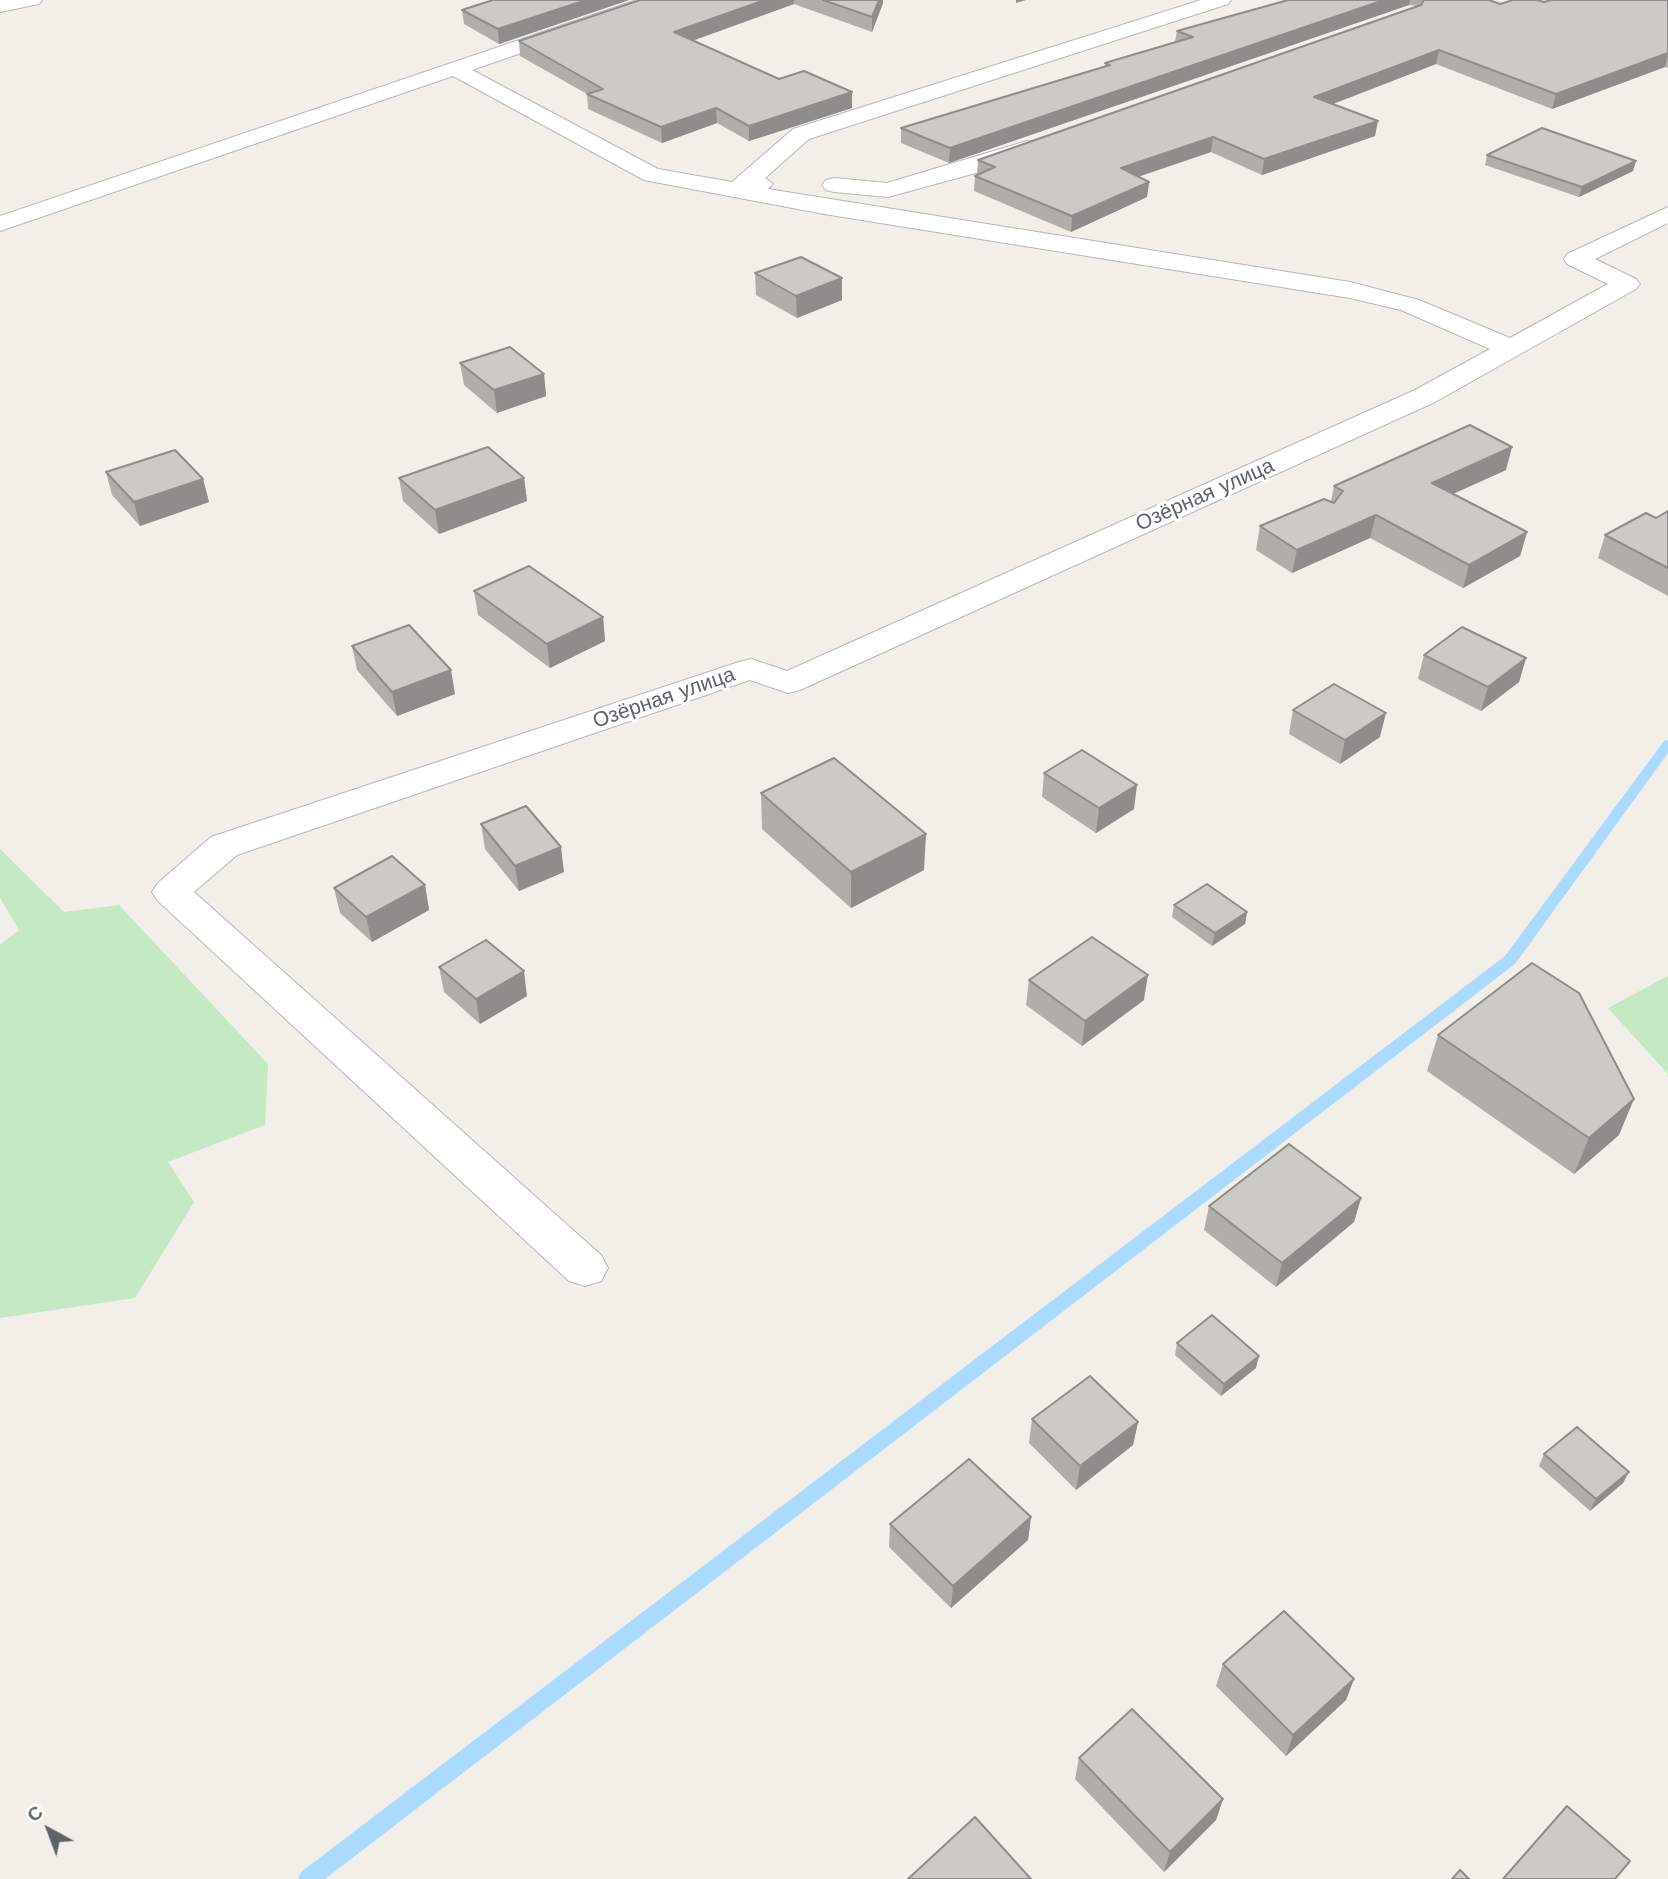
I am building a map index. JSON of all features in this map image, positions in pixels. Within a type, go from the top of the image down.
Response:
[{"type":"street","points":[[0,6],[32,0]]},
{"type":"street","points":[[0,224],[656,0]]},
{"type":"street","points":[[737,190],[801,134],[1221,0]]},
{"type":"street","points":[[453,68],[652,175],[824,207],[1350,290],[1410,305],[1510,348]]},
{"type":"street","points":[[737,190],[774,180],[888,190],[975,166],[1041,143]]},
{"type":"street","name":"Озёрная улица","points":[[585,1268],[171,892],[224,846],[751,669],[788,683],[1425,396],[1627,284],[1576,258],[1668,214]]},
{"type":"green space","points":[[0,849],[64,912],[119,905],[268,1064],[265,1125],[168,1162],[194,1202],[135,1298],[0,1318],[0,945],[19,930],[0,898]]},
{"type":"green space","points":[[1668,976],[1668,1074],[1608,1008]]},
{"type":"building","points":[[493,0],[586,0],[498,29],[462,10]]},
{"type":"building","points":[[640,0],[765,0],[674,32],[779,79],[804,71],[852,92],[749,126],[716,108],[661,127],[587,94],[603,89],[519,41]]},
{"type":"building","points":[[823,0],[879,0],[872,17]]},
{"type":"building","points":[[1288,0],[1384,0],[950,148],[901,128],[1110,65],[1105,63],[1193,37],[1177,31]]},
{"type":"building","points":[[1424,0],[1489,0],[1500,4],[1513,0],[1668,0],[1668,53],[1556,94],[1439,50],[1314,97],[1378,121],[1264,159],[1213,137],[1121,168],[1149,182],[1072,216],[975,176],[995,167],[978,160],[1421,5]]},
{"type":"building","points":[[1542,128],[1636,161],[1582,187],[1487,155]]},
{"type":"building","points":[[801,257],[842,278],[796,296],[755,273]]},
{"type":"building","points":[[510,347],[544,374],[494,390],[460,363]]},
{"type":"building","points":[[1470,425],[1512,447],[1432,483],[1527,532],[1469,565],[1376,515],[1297,550],[1260,526],[1324,499],[1334,503],[1343,491],[1334,486]]},
{"type":"building","points":[[488,447],[524,478],[435,510],[399,478]]},
{"type":"building","points":[[175,450],[203,479],[134,502],[106,472]]},
{"type":"building","points":[[1668,511],[1668,568],[1605,535],[1646,513],[1656,518]]},
{"type":"building","points":[[529,566],[603,617],[547,644],[474,591]]},
{"type":"building","points":[[409,625],[451,670],[392,692],[352,646]]},
{"type":"building","points":[[1462,627],[1526,658],[1488,687],[1424,655]]},
{"type":"building","points":[[1334,684],[1386,713],[1345,740],[1293,710]]},
{"type":"building","points":[[1082,750],[1137,785],[1099,808],[1044,773]]},
{"type":"building","points":[[834,758],[926,834],[851,872],[761,793]]},
{"type":"building","points":[[526,806],[561,847],[515,866],[481,824]]},
{"type":"building","points":[[392,856],[425,885],[366,917],[334,888]]},
{"type":"building","points":[[1207,884],[1247,912],[1215,933],[1174,905]]},
{"type":"building","points":[[1092,937],[1148,975],[1085,1021],[1029,980]]},
{"type":"building","points":[[486,940],[524,971],[476,999],[439,967]]},
{"type":"building","points":[[1532,963],[1579,993],[1634,1099],[1589,1138],[1438,1035]]},
{"type":"building","points":[[1289,1144],[1361,1198],[1282,1263],[1209,1206]]},
{"type":"building","points":[[1212,1315],[1259,1356],[1224,1384],[1177,1343]]},
{"type":"building","points":[[1090,1376],[1138,1422],[1080,1466],[1032,1419]]},
{"type":"building","points":[[1577,1427],[1629,1472],[1596,1499],[1544,1454]]},
{"type":"building","points":[[969,1459],[1031,1517],[953,1586],[890,1524]]},
{"type":"building","points":[[1284,1611],[1354,1679],[1293,1735],[1223,1664]]},
{"type":"building","points":[[1132,1709],[1223,1799],[1170,1852],[1079,1758]]},
{"type":"building","points":[[1567,1806],[1630,1861],[1615,1879],[1503,1879]]},
{"type":"building","points":[[975,1817],[1031,1879],[908,1879]]},
{"type":"building","points":[[1460,1870],[1469,1879],[1452,1879]]},
{"type":"waterway","points":[[308,1879],[1510,960],[1668,744]]}]
